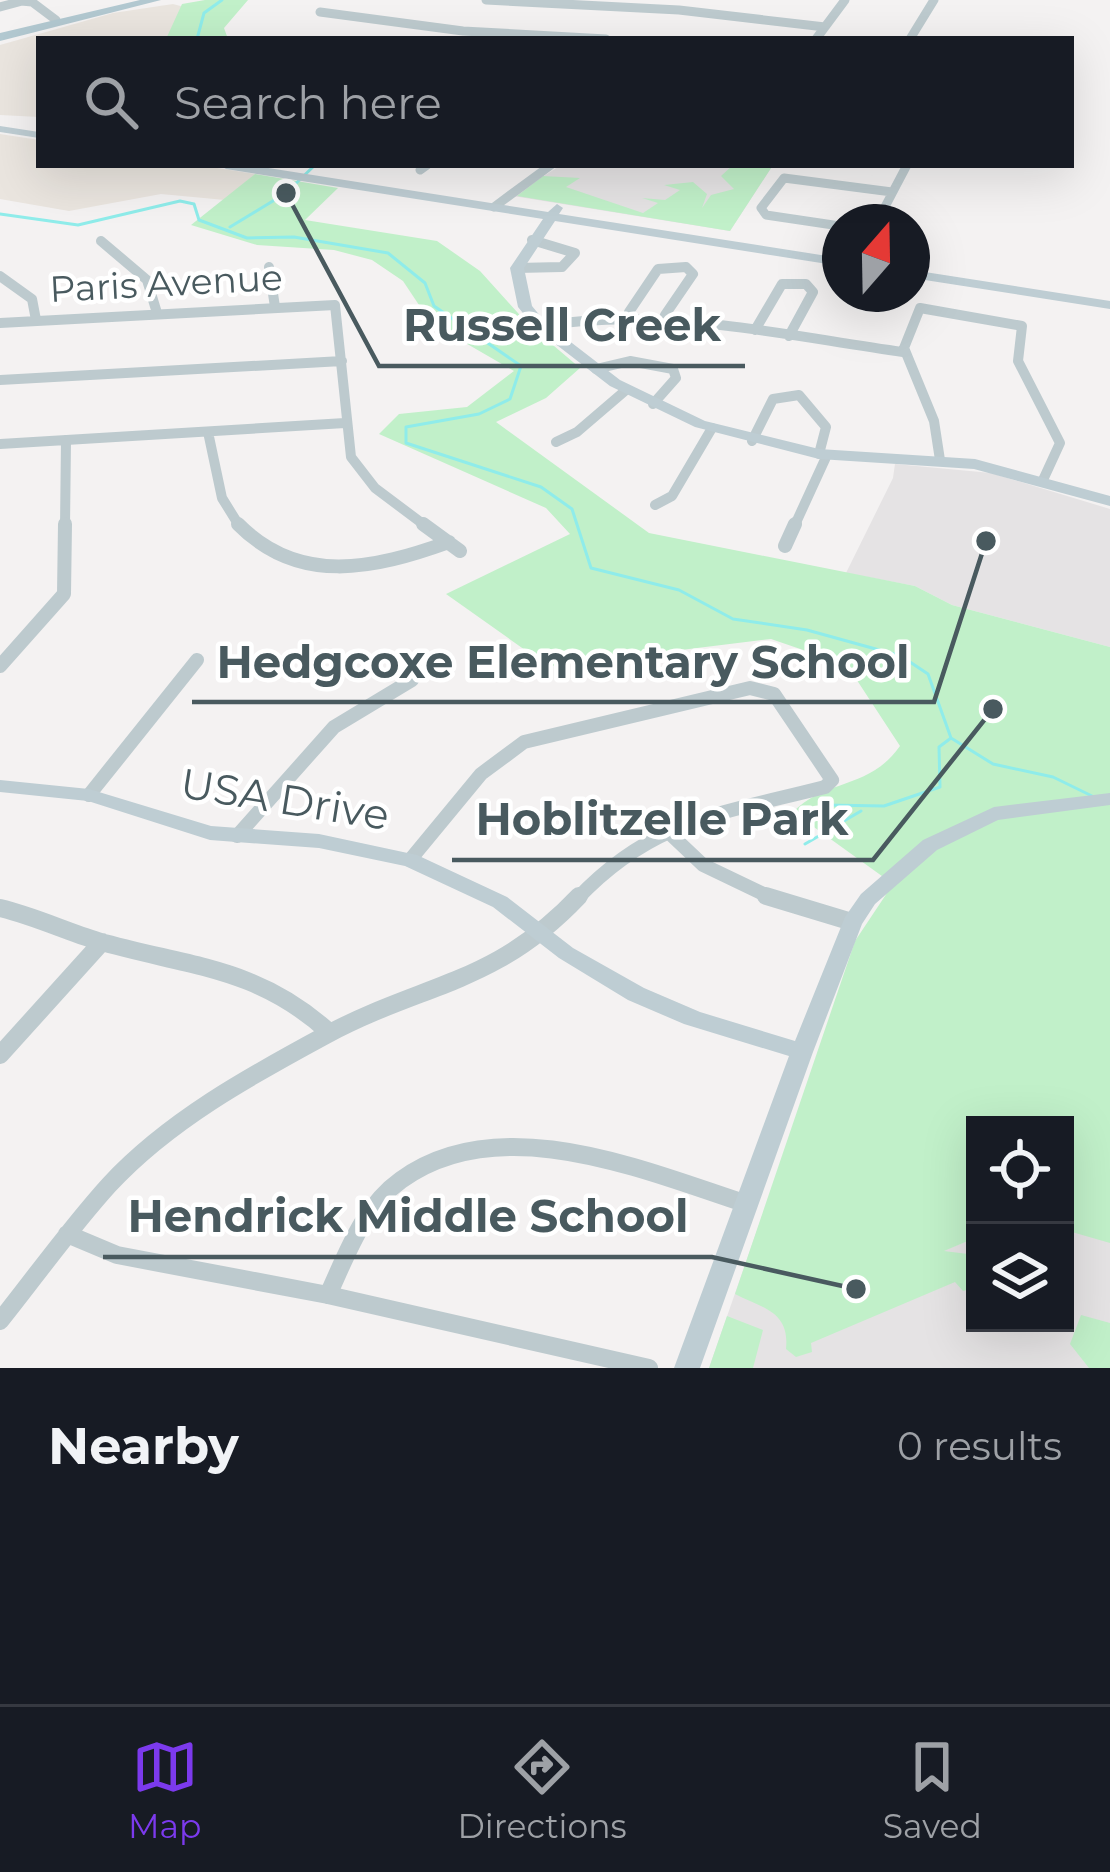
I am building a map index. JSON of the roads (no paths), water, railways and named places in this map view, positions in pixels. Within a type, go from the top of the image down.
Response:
[{"type":"main road","points":[[0,34],[122,0]]},
{"type":"main road","points":[[53,18],[155,0]]},
{"type":"street","points":[[0,7],[22,0],[53,18]]},
{"type":"street","points":[[337,0],[320,12],[463,31],[552,36]]},
{"type":"street","points":[[486,0],[679,10],[825,27]]},
{"type":"street","points":[[818,36],[845,0]]},
{"type":"street","points":[[912,36],[934,0]]},
{"type":"street","points":[[0,120],[36,130]]},
{"type":"street","points":[[0,129],[36,130]]},
{"type":"street","points":[[498,203],[547,168]]},
{"type":"street","points":[[886,204],[905,168]]},
{"type":"street","points":[[292,169],[822,259]]},
{"type":"street","points":[[822,223],[760,212],[784,178],[892,192]]},
{"type":"street","points":[[553,212],[517,268],[525,307],[541,326],[626,390],[752,441],[823,454],[940,460],[1043,480],[1110,501]]},
{"type":"street","points":[[553,212],[822,249]]},
{"type":"street","points":[[517,268],[555,269],[575,253],[532,240]]},
{"type":"street","points":[[101,241],[140,271],[154,294],[158,313]]},
{"type":"street","points":[[930,266],[1110,294]]},
{"type":"street","points":[[269,267],[275,307]]},
{"type":"street","points":[[629,312],[658,269],[686,267],[693,274],[665,314]]},
{"type":"street","points":[[0,276],[32,299],[36,320]]},
{"type":"street","points":[[930,277],[1110,305]]},
{"type":"street","points":[[754,330],[782,284],[806,284],[813,292],[790,335]]},
{"type":"street","name":"Paris Avenue","points":[[0,323],[334,304],[342,361]]},
{"type":"street","points":[[940,460],[943,440],[938,425],[905,370],[903,352],[920,308],[1022,326],[1018,362],[1060,443],[1043,480]]},
{"type":"street","points":[[541,326],[629,312],[665,314],[903,352]]},
{"type":"street","points":[[0,380],[342,361],[351,457],[361,473],[454,547],[380,565],[328,566],[281,559],[242,536],[209,468],[208,431]]},
{"type":"street","points":[[596,368],[630,362],[673,369],[676,378],[653,404]]},
{"type":"street","points":[[556,442],[577,432],[626,390]]},
{"type":"street","points":[[752,441],[773,399],[803,395],[812,400],[826,427],[823,454],[785,546]]},
{"type":"street","points":[[0,444],[345,423]]},
{"type":"street","points":[[655,505],[672,496],[712,428]]},
{"type":"street","points":[[0,667],[23,637],[58,609],[64,594],[66,440]]},
{"type":"street","points":[[88,794],[197,659]]},
{"type":"street","points":[[237,836],[334,728],[412,680]]},
{"type":"street","points":[[0,1321],[67,1234],[160,1136],[249,1078],[330,1033],[461,985],[543,934],[600,874],[665,829],[825,788],[832,780],[788,713],[763,687],[524,742],[481,773],[410,860]]},
{"type":"street","name":"USA Drive","points":[[0,786],[88,794],[164,821],[237,836],[329,843],[410,860],[500,902],[636,994],[692,1018],[802,1052]]},
{"type":"street","points":[[687,1368],[852,922],[890,876],[930,845],[994,814],[1110,799]]},
{"type":"street","points":[[665,829],[674,832],[679,845],[743,885],[852,922]]},
{"type":"street","points":[[0,908],[102,942],[245,973],[309,1011],[330,1033]]},
{"type":"street","points":[[0,1055],[102,942]]},
{"type":"street","points":[[328,1295],[344,1247],[389,1190],[426,1167],[483,1146],[554,1147],[747,1204]]},
{"type":"street","points":[[67,1234],[117,1255],[328,1295],[649,1368]]},
{"type":"waterway","points":[[198,36],[204,13],[222,0]]},
{"type":"waterway","points":[[230,227],[286,193],[312,168]]},
{"type":"waterway","points":[[0,214],[78,225],[180,201],[194,204],[199,220],[247,238],[294,237],[388,253],[425,283],[434,306],[521,366],[510,399],[479,414],[406,427],[406,443],[541,487],[572,509],[591,568],[679,590],[733,619],[807,630],[901,656],[928,674],[951,738]]},
{"type":"waterway","points":[[825,805],[884,806],[940,787],[939,747],[951,738]]},
{"type":"waterway","points":[[951,738],[993,764],[1053,777],[1092,796]]},
{"type":"waterway","points":[[832,828],[861,811]]},
{"type":"waterway","points":[[805,844],[824,833]]},
{"type":"place","name":"Russell Creek","points":[[286,193]]},
{"type":"place","name":"Hedgcoxe Elementary School","points":[[986,541]]},
{"type":"place","name":"Hoblitzelle Park","points":[[993,709]]},
{"type":"place","name":"Hendrick Middle School","points":[[856,1289]]}]
